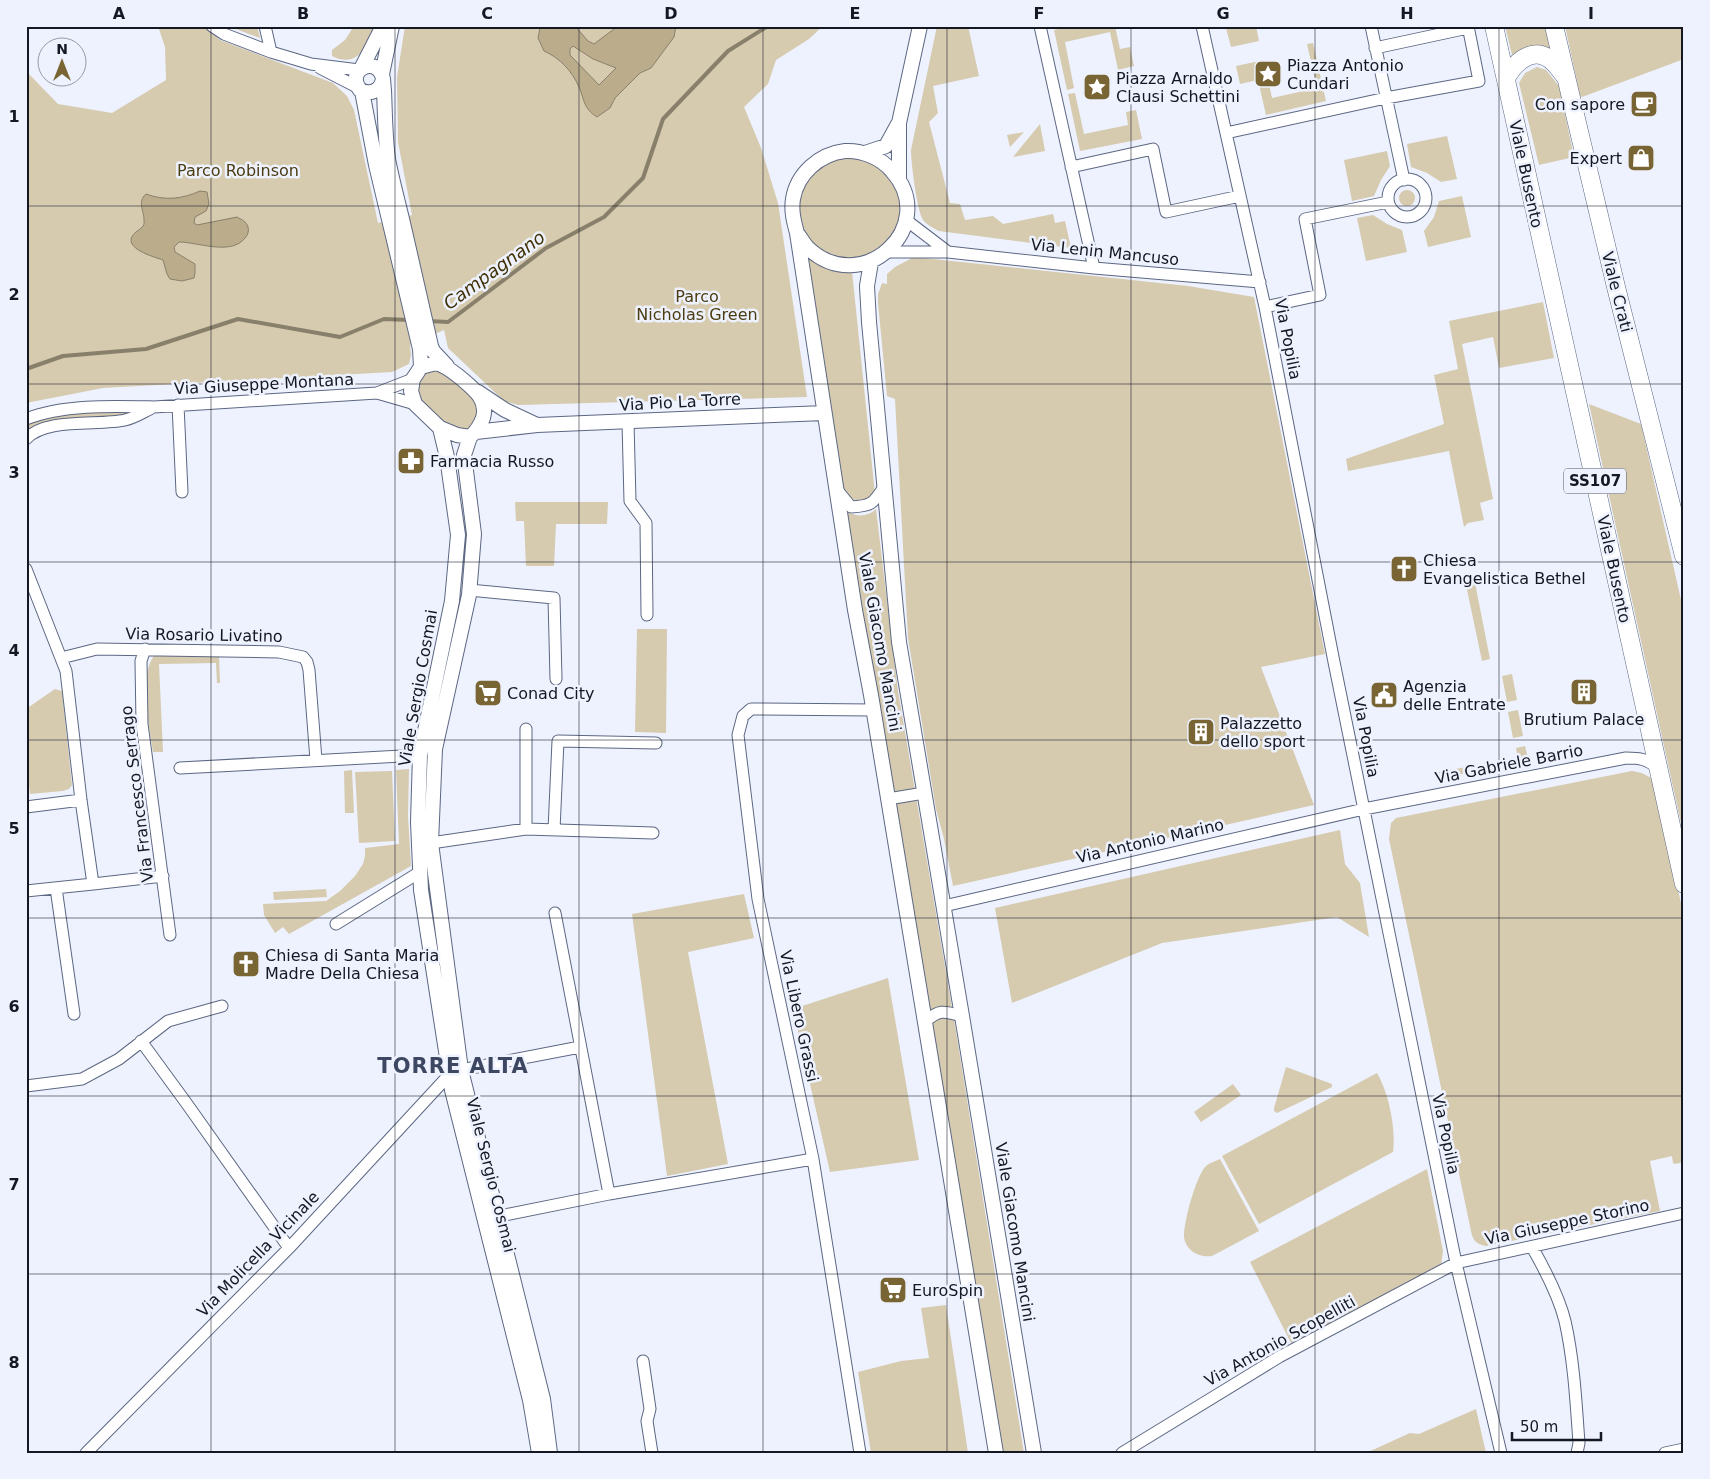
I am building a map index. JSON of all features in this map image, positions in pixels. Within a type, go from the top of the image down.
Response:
[{"type":"main road","name":"Viale Crati","points":[[1554,26],[1616,287],[1684,556]]},
{"type":"main road","name":"SS107","points":[[1493,31],[1506,78]]},
{"type":"main road","points":[[1506,78],[1516,62],[1534,55],[1547,57],[1566,77]]},
{"type":"main road","name":"Viale Busento","points":[[1506,78],[1684,884]]},
{"type":"street","points":[[265,26],[271,52]]},
{"type":"street","points":[[383,26],[356,77],[382,162],[425,348],[421,367],[412,379],[412,391],[415,404],[440,428],[457,435],[473,434],[480,426],[485,411],[484,402],[477,391],[447,366],[434,351],[425,348]]},
{"type":"street","points":[[214,27],[224,34],[271,52],[311,64],[361,89],[374,92],[380,87],[392,26]]},
{"type":"street","points":[[899,179],[899,123],[920,26]]},
{"type":"street","points":[[1040,26],[1094,268]]},
{"type":"street","name":"Via Popilia","points":[[1202,26],[1260,282],[1456,1263],[1502,1453]]},
{"type":"street","points":[[1371,26],[1404,180]]},
{"type":"street","points":[[1416,26],[1418,38]]},
{"type":"street","points":[[1226,133],[1386,98],[1479,81],[1468,27],[1375,48]]},
{"type":"street","points":[[311,64],[361,69],[371,66],[380,70],[382,76],[384,126],[382,162]]},
{"type":"street","points":[[865,153],[886,146],[899,123]]},
{"type":"street","points":[[1071,167],[1153,148],[1166,212],[1240,196]]},
{"type":"street","name":"Viale Giacomo Mancini","points":[[798,233],[807,247],[820,258],[837,264],[854,266],[871,262],[888,252],[903,232],[907,206],[905,192],[899,179],[885,163],[865,153],[845,151],[825,156],[809,168],[797,184],[793,200],[793,217],[798,233],[855,610],[996,1453]]},
{"type":"street","points":[[1404,180],[1416,182],[1424,191],[1425,204],[1412,217],[1405,217],[1394,212],[1388,202],[1393,185],[1404,180]]},
{"type":"street","points":[[1265,307],[1320,295],[1305,219],[1388,202]]},
{"type":"street","points":[[906,220],[948,252]]},
{"type":"street","name":"Via Lenin Mancuso","points":[[888,252],[948,252],[1094,268],[1260,282]]},
{"type":"street","name":"Viale Giacomo Mancini","points":[[871,262],[867,286],[868,322],[898,642],[944,906],[1034,1453]]},
{"type":"street","points":[[421,367],[436,363],[447,366]]},
{"type":"street","name":"Via Giuseppe Montana","points":[[26,420],[41,413],[72,409],[124,406],[154,407],[377,393],[412,379]]},
{"type":"street","name":"Via Pio La Torre","points":[[477,391],[505,410],[537,425]]},
{"type":"street","name":"Via Giuseppe Montana","points":[[377,393],[415,404]]},
{"type":"street","points":[[178,405],[182,492]]},
{"type":"street","name":"Via Giuseppe Montana","points":[[26,439],[30,434],[54,426],[125,420],[154,407]]},
{"type":"street","name":"Via Pio La Torre","points":[[473,434],[537,425],[824,412]]},
{"type":"street","points":[[628,422],[630,501],[646,523],[647,615]]},
{"type":"street","name":"Viale Sergio Cosmai","points":[[440,428],[447,457],[458,535],[452,601],[420,755],[418,822],[422,899],[484,1220],[530,1400],[539,1453]]},
{"type":"street","name":"Viale Sergio Cosmai","points":[[473,434],[464,455],[474,534],[469,590],[435,750],[431,843],[455,1072],[498,1216],[543,1399],[550,1453]]},
{"type":"street","points":[[838,491],[851,507],[864,507],[874,503],[884,487]]},
{"type":"street","points":[[26,570],[66,671],[92,884]]},
{"type":"street","points":[[469,590],[554,598],[556,679]]},
{"type":"street","name":"Via Rosario Livatino","points":[[61,658],[97,649],[279,652],[303,657],[307,662],[316,760]]},
{"type":"street","name":"Via Francesco Serrago","points":[[145,649],[142,661],[142,724],[170,936]]},
{"type":"street","name":"Via Libero Grassi","points":[[860,1453],[813,1159],[758,899],[738,735],[743,716],[752,709],[873,710]]},
{"type":"street","points":[[526,729],[526,829]]},
{"type":"street","points":[[554,830],[558,741],[656,743]]},
{"type":"street","points":[[180,768],[420,755]]},
{"type":"street","name":"Via Gabriele Barrio","points":[[1364,809],[1626,758],[1640,758],[1658,768]]},
{"type":"street","points":[[888,799],[924,793]]},
{"type":"street","points":[[26,807],[81,800]]},
{"type":"street","name":"Via Antonio Marino","points":[[944,906],[1364,809]]},
{"type":"street","points":[[431,843],[526,829],[653,833]]},
{"type":"street","points":[[336,924],[420,872]]},
{"type":"street","points":[[26,891],[163,876]]},
{"type":"street","points":[[56,888],[74,1014]]},
{"type":"street","points":[[555,913],[609,1194]]},
{"type":"street","points":[[26,1086],[82,1078],[118,1059],[168,1021],[222,1006]]},
{"type":"street","points":[[925,1022],[934,1013],[948,1012],[962,1016]]},
{"type":"street","points":[[141,1041],[288,1248]]},
{"type":"street","points":[[455,1072],[580,1047]]},
{"type":"street","name":"Via Molicella Vicinale","points":[[86,1453],[288,1248],[455,1072]]},
{"type":"street","points":[[484,1220],[609,1194],[813,1159]]},
{"type":"street","name":"Via Giuseppe Storino","points":[[1456,1263],[1684,1213]]},
{"type":"street","points":[[1532,1247],[1545,1269],[1564,1319],[1574,1376],[1577,1453]]},
{"type":"street","name":"Via Antonio Scopelliti","points":[[1122,1453],[1279,1357],[1456,1263]]},
{"type":"street","points":[[643,1361],[650,1409],[647,1421],[652,1453]]},
{"type":"street","points":[[1665,1453],[1684,1449]]},
{"type":"green space","points":[[158,26],[204,26],[220,40],[333,83],[347,96],[354,110],[378,223],[412,215],[398,142],[397,77],[405,26],[823,26],[809,39],[776,60],[768,84],[744,107],[761,148],[778,203],[807,397],[518,405],[504,401],[448,348],[444,330],[410,345],[411,355],[409,364],[392,372],[103,388],[26,403],[26,71],[38,83],[38,88],[42,88],[58,104],[112,113],[166,80],[165,47]]},
{"type":"green space","points":[[234,26],[257,26],[260,38],[233,28]]},
{"type":"green space","points":[[354,26],[377,26],[365,48],[355,57],[349,60],[332,56],[332,50],[345,40]]},
{"type":"green space","points":[[937,26],[968,26],[979,76],[933,86],[938,113],[929,122],[950,203],[960,204],[965,220],[993,216],[1003,224],[1053,214],[1055,223],[1065,221],[1071,248],[939,231],[923,220],[913,175],[911,150]]},
{"type":"green space","points":[[1070,26],[1115,26],[1120,49],[1130,47],[1134,66],[1118,70],[1110,32],[1065,42],[1074,88],[1067,90],[1054,30]]},
{"type":"green space","points":[[1233,26],[1256,26],[1259,41],[1231,47],[1226,28]]},
{"type":"green space","points":[[1505,26],[1545,26],[1550,48],[1530,47],[1512,55]]},
{"type":"green space","points":[[1565,26],[1684,26],[1684,59],[1582,97]]},
{"type":"green space","points":[[1313,43],[1326,101],[1266,115],[1258,80],[1240,84],[1236,66],[1264,60],[1272,98],[1317,88],[1307,44]]},
{"type":"green space","points":[[1537,67],[1546,70],[1559,86],[1574,157],[1539,165],[1519,83],[1525,73]]},
{"type":"green space","points":[[1075,93],[1084,134],[1128,125],[1126,112],[1136,110],[1142,139],[1080,151],[1068,94]]},
{"type":"green space","points":[[1040,124],[1045,151],[1013,157]]},
{"type":"green space","points":[[1024,132],[1010,147],[1007,135]]},
{"type":"green space","points":[[1447,136],[1457,179],[1441,182],[1427,173],[1411,167],[1407,144]]},
{"type":"green space","points":[[1387,151],[1390,166],[1374,196],[1352,201],[1344,160]]},
{"type":"green space","points":[[850,157],[869,161],[886,172],[897,189],[901,208],[897,227],[886,244],[869,255],[850,259],[831,255],[814,244],[803,227],[799,208],[803,189],[814,172],[831,161]]},
{"type":"green space","points":[[1404,190],[1410,190],[1415,195],[1413,204],[1404,206],[1399,201],[1399,195]]},
{"type":"green space","points":[[1462,196],[1471,237],[1428,247],[1424,231],[1434,217],[1439,201]]},
{"type":"green space","points":[[1373,215],[1387,224],[1402,230],[1407,252],[1366,261],[1357,218]]},
{"type":"green space","points":[[804,253],[852,271],[875,494],[864,499],[856,500],[845,496]]},
{"type":"green space","points":[[914,257],[1188,286],[1254,297],[1325,654],[1261,667],[1314,805],[953,886],[936,809],[908,638],[895,399],[887,396],[878,303],[878,294],[882,283],[887,284],[887,274],[895,267]]},
{"type":"green space","points":[[1543,302],[1554,358],[1499,368],[1493,337],[1462,344],[1493,499],[1480,503],[1484,520],[1468,523],[1464,527],[1449,451],[1348,471],[1346,459],[1444,424],[1434,375],[1458,369],[1449,321]]},
{"type":"green space","points":[[436,366],[481,403],[474,430],[458,433],[417,402],[415,380]]},
{"type":"green space","points":[[1589,404],[1641,424],[1684,613],[1684,837]]},
{"type":"green space","points":[[124,410],[135,413],[26,435],[26,425],[37,420],[61,414]]},
{"type":"green space","points":[[515,502],[608,502],[607,524],[556,524],[554,566],[526,566],[524,521],[516,521]]},
{"type":"green space","points":[[876,509],[898,691],[955,1025],[1024,1453],[1002,1453],[847,512],[862,515],[869,514]]},
{"type":"green space","points":[[1475,583],[1490,659],[1482,661],[1466,585]]},
{"type":"green space","points":[[637,629],[667,629],[666,733],[635,732]]},
{"type":"green space","points":[[155,654],[219,656],[220,683],[217,683],[216,663],[159,664],[163,752],[153,752],[147,715],[145,688],[150,664]]},
{"type":"green space","points":[[1512,674],[1517,700],[1507,702],[1502,676]]},
{"type":"green space","points":[[55,689],[62,691],[72,785],[69,789],[63,791],[30,794],[26,761],[26,709]]},
{"type":"green space","points":[[1518,710],[1523,736],[1513,738],[1508,712]]},
{"type":"green space","points":[[1525,746],[1528,758],[1518,760],[1516,748]]},
{"type":"green space","points":[[1493,762],[1494,768],[1435,779],[1434,773]]},
{"type":"green space","points":[[409,769],[408,816],[411,866],[289,934],[283,927],[275,933],[264,915],[263,904],[326,901],[340,891],[355,876],[363,864],[365,848],[399,844],[396,770]]},
{"type":"green space","points":[[352,770],[354,813],[345,813],[344,771]]},
{"type":"green space","points":[[392,771],[395,841],[359,843],[355,772]]},
{"type":"green space","points":[[1632,771],[1642,773],[1655,780],[1684,918],[1684,1162],[1673,1163],[1672,1156],[1650,1161],[1660,1211],[1486,1246],[1475,1242],[1471,1231],[1389,839],[1391,823],[1396,818]]},
{"type":"green space","points":[[1340,830],[1345,864],[1360,883],[1369,937],[1337,917],[1162,943],[1012,1003],[995,908]]},
{"type":"green space","points":[[326,889],[327,897],[274,900],[273,892]]},
{"type":"green space","points":[[744,894],[754,938],[688,952],[728,1164],[667,1176],[632,914]]},
{"type":"green space","points":[[888,978],[919,1160],[830,1172],[793,1009]]},
{"type":"green space","points":[[1286,1067],[1332,1084],[1332,1087],[1277,1113],[1274,1111],[1274,1108]]},
{"type":"green space","points":[[1377,1073],[1391,1111],[1393,1152],[1259,1224],[1222,1156]]},
{"type":"green space","points":[[1233,1084],[1241,1095],[1201,1122],[1194,1112]]},
{"type":"green space","points":[[1220,1159],[1259,1231],[1212,1256],[1198,1255],[1187,1246],[1185,1241],[1186,1220],[1191,1199],[1202,1171],[1207,1165]]},
{"type":"green space","points":[[1427,1169],[1443,1251],[1441,1266],[1291,1343],[1250,1262]]},
{"type":"green space","points":[[946,1305],[968,1453],[871,1453],[858,1372],[901,1361],[929,1358],[921,1308]]},
{"type":"green space","points":[[1476,1409],[1486,1453],[1366,1453],[1410,1433],[1419,1434]]},
{"type":"shaded area","points":[[575,26],[588,41],[594,44],[618,26],[676,26],[674,37],[651,68],[640,73],[615,98],[610,108],[597,117],[592,114],[585,104],[579,87],[569,70],[555,57],[544,51],[538,38],[540,28]],"holes":[[[573,46],[593,59],[616,68],[599,85],[570,55],[570,49]]]},
{"type":"shaded area","points":[[200,191],[207,192],[209,204],[206,211],[195,217],[194,223],[197,225],[237,217],[247,225],[248,234],[239,243],[223,247],[179,242],[174,247],[175,252],[195,264],[194,278],[182,281],[170,279],[163,260],[146,254],[134,247],[131,242],[132,237],[144,224],[143,197],[146,194],[160,198],[173,198],[187,196]]},
{"type":"waterway","name":"Campagnano","points":[[429,321],[448,322],[546,248],[604,217],[643,178],[663,119],[728,51],[768,26]]},
{"type":"waterway","name":"Campagnano","points":[[26,369],[63,356],[146,349],[238,319],[340,337],[384,319],[409,320]]},
{"type":"place","name":"Piazza Antonio Cundari","points":[[1268,74]]},
{"type":"place","name":"Piazza Arnaldo Clausi Schettini","points":[[1097,87]]},
{"type":"place","name":"Con sapore","points":[[1644,104]]},
{"type":"place","name":"Expert","points":[[1641,158]]},
{"type":"place","name":"Farmacia Russo","points":[[411,461]]},
{"type":"place","name":"Chiesa Evangelistica Bethel","points":[[1404,569]]},
{"type":"place","name":"Brutium Palace","points":[[1584,692]]},
{"type":"place","name":"Conad City","points":[[488,693]]},
{"type":"place","name":"Agenzia delle Entrate","points":[[1384,695]]},
{"type":"place","name":"Palazzetto dello sport","points":[[1201,732]]},
{"type":"place","name":"Chiesa di Santa Maria Madre Della Chiesa","points":[[246,964]]},
{"type":"place","name":"EuroSpin","points":[[893,1290]]},
{"type":"district","name":"TORRE ALTA","points":[[453,1066]]},
{"type":"park label","name":"Parco Robinson","points":[[238,170]]},
{"type":"park label","name":"Parco Nicholas Green","points":[[697,305]]}]
